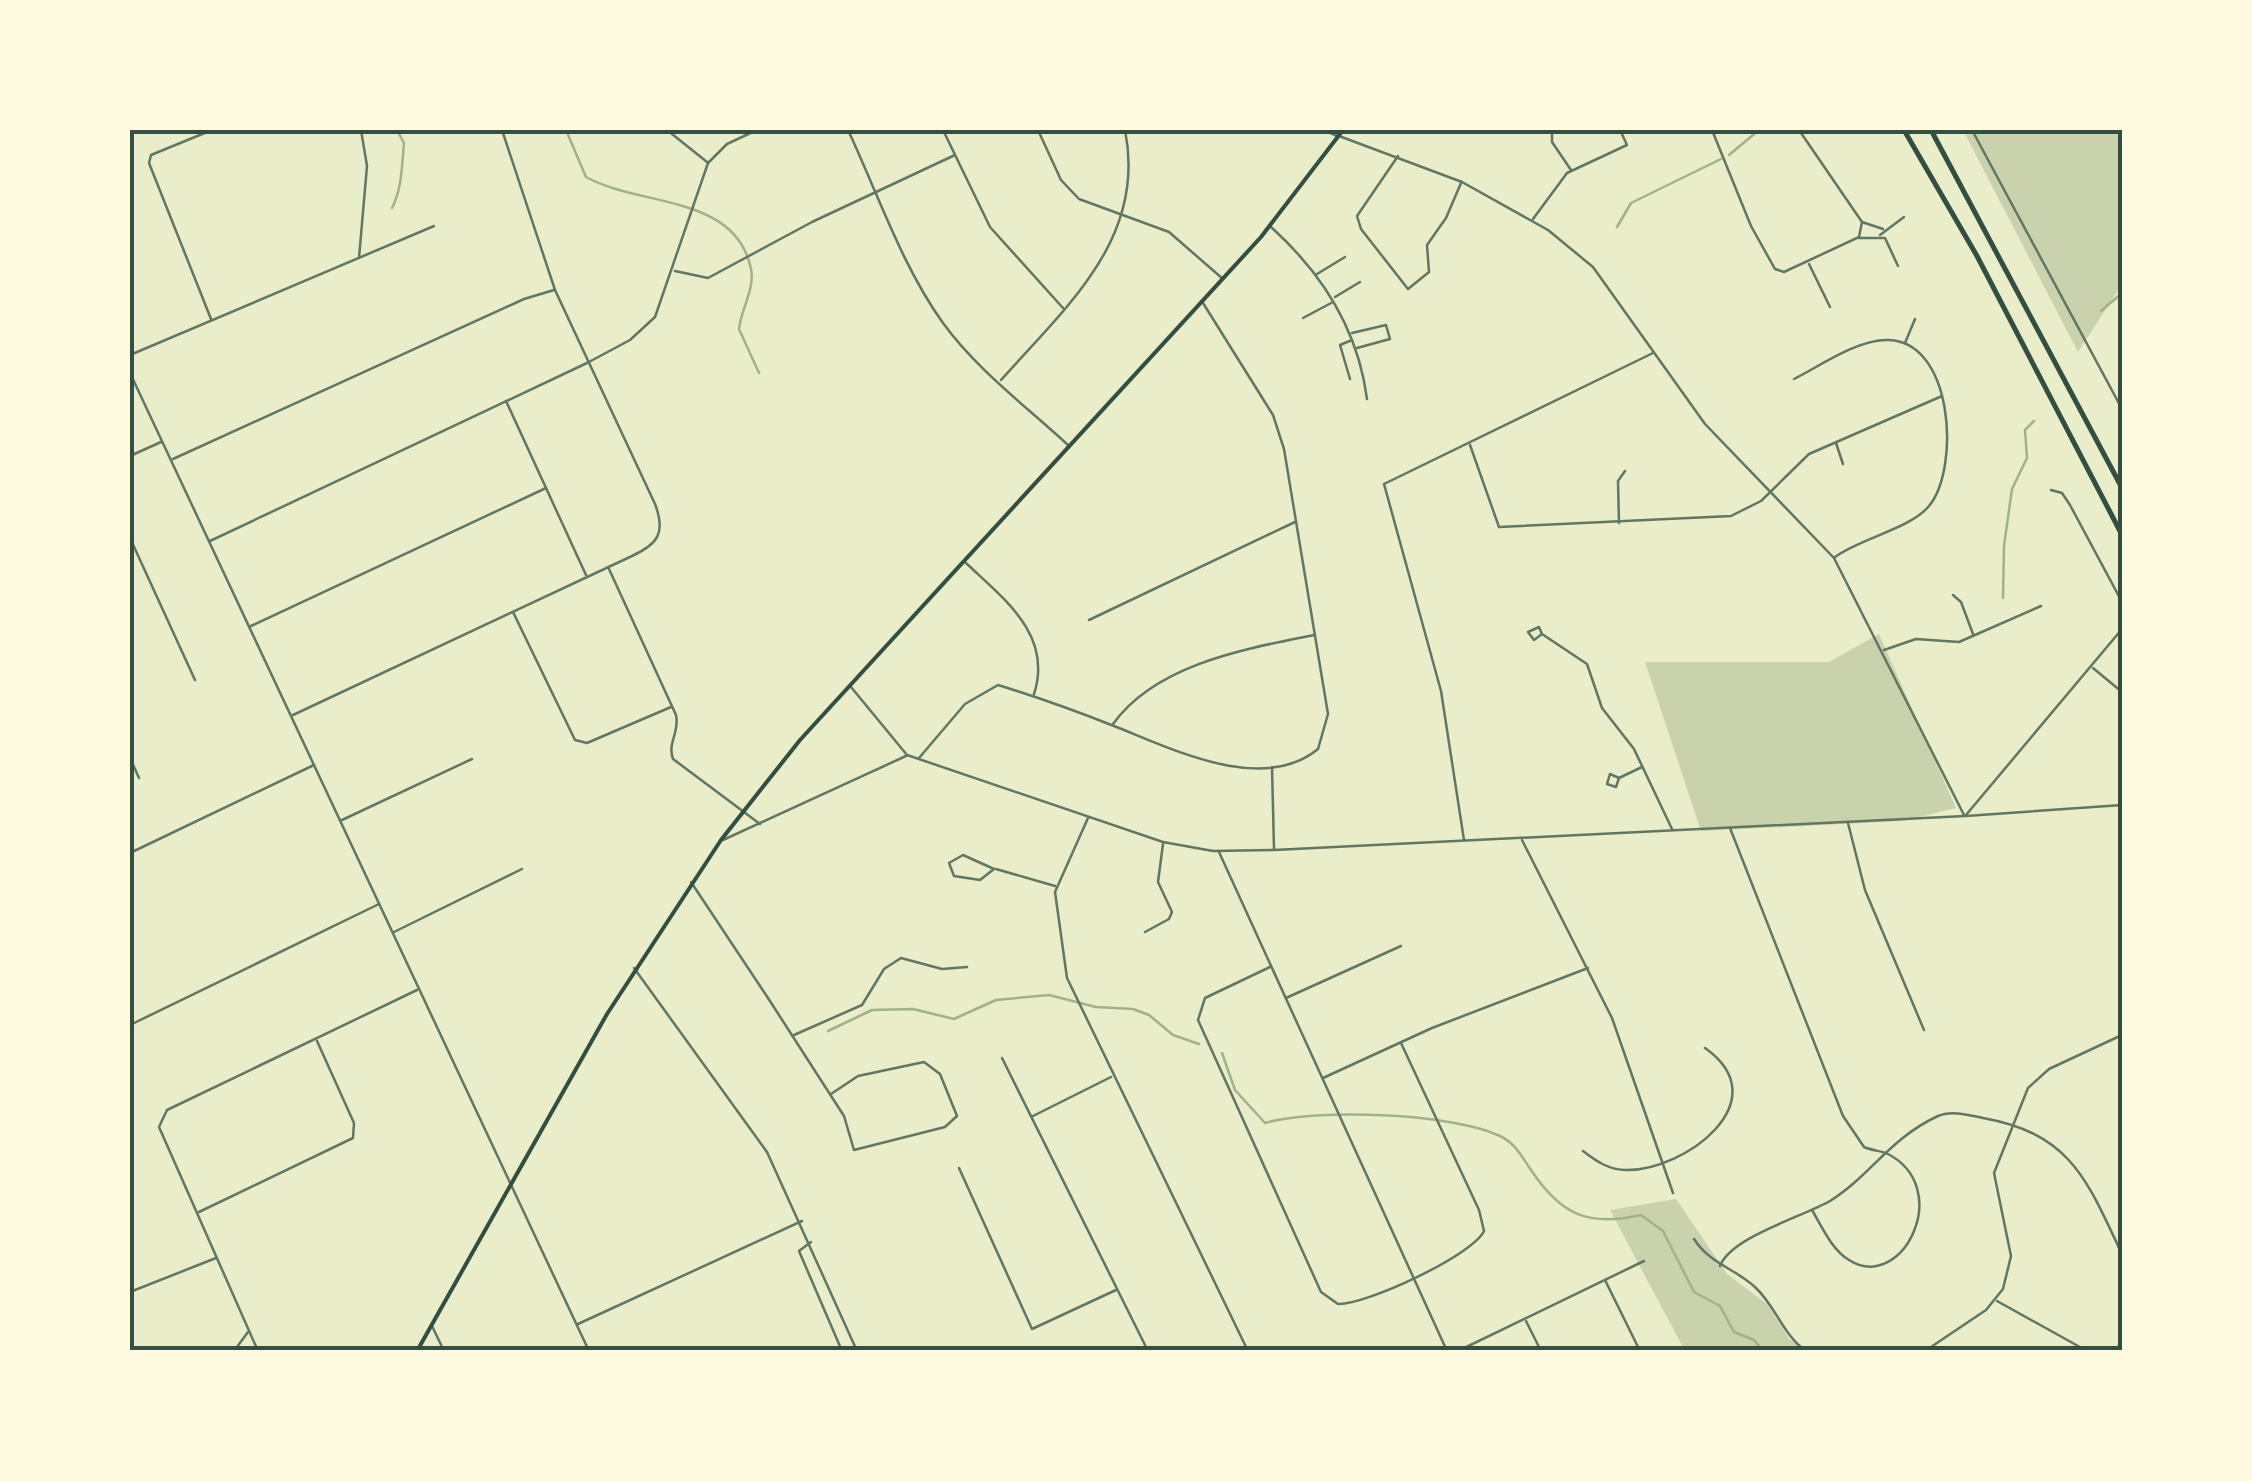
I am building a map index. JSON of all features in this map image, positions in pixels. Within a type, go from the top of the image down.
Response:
[{"type":"highway","points":[[1903,130],[1977,256],[2122,534]]},
{"type":"highway","points":[[1930,130],[2122,488]]},
{"type":"main road","points":[[417,1351],[634,968],[721,840],[850,686],[1224,280],[1343,130]]},
{"type":"street","points":[[212,130],[151,155],[149,162],[212,320]]},
{"type":"street","points":[[360,260],[368,166],[361,130]]},
{"type":"street","points":[[292,716],[654,544],[662,528],[554,290],[502,130]]},
{"type":"street","points":[[668,130],[708,162]]},
{"type":"street","points":[[210,541],[587,363],[646,328],[662,306],[708,162],[728,144],[756,130]]},
{"type":"street","points":[[848,130],[933,308],[963,347],[1070,447]]},
{"type":"street","points":[[943,130],[990,227],[1064,309]]},
{"type":"street","points":[[1038,130],[1069,191],[1093,206],[1169,232],[1224,280]]},
{"type":"street","points":[[999,382],[1098,270],[1124,214],[1130,161],[1125,130]]},
{"type":"street","points":[[1324,130],[1462,182],[1532,220],[1593,268],[1705,424],[1834,558],[1965,816]]},
{"type":"street","points":[[1552,130],[1552,142],[1572,171]]},
{"type":"street","points":[[1532,220],[1562,178],[1627,145],[1620,130]]},
{"type":"street","points":[[1712,130],[1767,260],[1784,272],[1858,238],[1880,237],[1886,240],[1898,266]]},
{"type":"street","points":[[1799,130],[1862,222],[1884,229]]},
{"type":"street","points":[[1972,130],[2122,409]]},
{"type":"street","points":[[674,270],[708,278],[954,156]]},
{"type":"street","points":[[1398,156],[1357,216],[1361,229],[1408,289],[1429,272],[1426,245],[1446,218],[1462,182]]},
{"type":"street","points":[[1880,237],[1884,229],[1904,216]]},
{"type":"street","points":[[1858,238],[1862,222]]},
{"type":"street","points":[[130,355],[434,226]]},
{"type":"street","points":[[1270,226],[1316,274],[1334,300],[1351,333],[1367,400]]},
{"type":"street","points":[[1316,274],[1345,258]]},
{"type":"street","points":[[1808,261],[1830,307]]},
{"type":"street","points":[[1303,318],[1360,282]]},
{"type":"street","points":[[172,460],[524,299],[554,290]]},
{"type":"street","points":[[918,760],[965,704],[998,685],[1202,760],[1272,766],[1306,759],[1318,750],[1328,714],[1284,449],[1273,414],[1203,302]]},
{"type":"street","points":[[1905,345],[1914,319]]},
{"type":"street","points":[[1351,333],[1386,326],[1390,339],[1356,349]]},
{"type":"street","points":[[1350,379],[1340,345],[1353,340]]},
{"type":"street","points":[[1794,379],[1871,342],[1886,340],[1905,345],[1927,363],[1942,396],[1949,426],[1933,500],[1909,521],[1868,536],[1834,558]]},
{"type":"street","points":[[1464,840],[1441,691],[1384,484],[1654,352]]},
{"type":"street","points":[[130,373],[589,1351]]},
{"type":"street","points":[[1470,444],[1499,527],[1731,516],[1773,492],[1809,454],[1942,396]]},
{"type":"street","points":[[505,399],[587,577]]},
{"type":"street","points":[[130,456],[162,441]]},
{"type":"street","points":[[1835,442],[1843,464]]},
{"type":"street","points":[[1619,524],[1618,481],[1625,471]]},
{"type":"street","points":[[250,627],[546,488]]},
{"type":"street","points":[[2051,490],[2062,493],[2070,505],[2122,602]]},
{"type":"street","points":[[1088,620],[1296,522]]},
{"type":"street","points":[[130,538],[195,680]]},
{"type":"street","points":[[966,562],[1033,635],[1041,669],[1034,696]]},
{"type":"street","points":[[608,567],[672,706],[678,724],[670,747],[673,759],[760,824]]},
{"type":"street","points":[[1952,595],[1961,602],[1974,636]]},
{"type":"street","points":[[1884,650],[1902,641],[1958,642],[2041,606]]},
{"type":"street","points":[[513,612],[575,740],[588,744],[672,706]]},
{"type":"street","points":[[1965,816],[2122,629]]},
{"type":"street","points":[[1542,634],[1587,664],[1602,708],[1634,748],[1672,830]]},
{"type":"street","points":[[1112,725],[1135,696],[1161,682],[1230,654],[1314,635]]},
{"type":"street","points":[[2091,668],[2122,692]]},
{"type":"street","points":[[850,686],[879,727],[907,755],[918,760],[1163,842],[1218,850],[1848,823],[2122,805]]},
{"type":"street","points":[[721,840],[907,755]]},
{"type":"street","points":[[130,758],[139,778]]},
{"type":"street","points":[[341,821],[472,758]]},
{"type":"street","points":[[130,853],[314,765]]},
{"type":"street","points":[[1272,766],[1274,850]]},
{"type":"street","points":[[1619,778],[1642,766]]},
{"type":"street","points":[[1088,816],[1056,886],[1059,940],[1067,978],[1248,1351]]},
{"type":"street","points":[[1848,823],[1865,890],[1924,1030]]},
{"type":"street","points":[[1730,828],[1844,1116],[1864,1147],[1884,1152],[1902,1168],[1919,1202],[1918,1231],[1907,1245],[1873,1265],[1852,1262],[1832,1242],[1812,1210]]},
{"type":"street","points":[[1521,839],[1612,1018],[1673,1193]]},
{"type":"street","points":[[1146,932],[1169,919],[1172,912],[1158,882],[1163,842]]},
{"type":"street","points":[[1218,850],[1447,1351]]},
{"type":"street","points":[[994,869],[980,880],[969,880],[954,876],[949,862],[963,855],[994,869],[1056,886]]},
{"type":"street","points":[[392,933],[522,869]]},
{"type":"street","points":[[691,882],[831,1094],[847,1122],[849,1144],[858,1151],[950,1126],[957,1116],[940,1074],[924,1062],[858,1076],[831,1094]]},
{"type":"street","points":[[130,1026],[380,904]]},
{"type":"street","points":[[1285,999],[1401,946]]},
{"type":"street","points":[[793,1036],[857,1009],[884,969],[901,958],[942,969],[967,968]]},
{"type":"street","points":[[1270,967],[1205,998],[1198,1020],[1321,1292],[1330,1302],[1347,1304],[1413,1277],[1472,1248],[1480,1240],[1484,1223],[1401,1043]]},
{"type":"street","points":[[1322,1079],[1589,967]]},
{"type":"street","points":[[634,968],[767,1152],[802,1221],[857,1351]]},
{"type":"street","points":[[258,1351],[159,1127],[161,1116],[417,990]]},
{"type":"street","points":[[1926,1351],[1995,1300],[2009,1274],[2011,1256],[1994,1173],[2012,1123],[2036,1080],[2122,1036]]},
{"type":"street","points":[[198,1212],[353,1138],[350,1113],[317,1040]]},
{"type":"street","points":[[1583,1152],[1620,1170],[1661,1160],[1694,1146],[1721,1128],[1732,1098],[1716,1056],[1705,1048]]},
{"type":"street","points":[[1002,1058],[1148,1351]]},
{"type":"street","points":[[1031,1117],[1113,1076]]},
{"type":"street","points":[[1720,1266],[1735,1247],[1839,1194],[1884,1152],[1943,1114],[2012,1123],[2070,1156],[2083,1172],[2122,1254]]},
{"type":"street","points":[[959,1168],[1032,1329],[1117,1289]]},
{"type":"street","points":[[577,1324],[802,1221]]},
{"type":"street","points":[[1694,1239],[1704,1255],[1754,1286],[1806,1351]]},
{"type":"street","points":[[811,1242],[799,1251],[842,1351]]},
{"type":"street","points":[[130,1292],[216,1258]]},
{"type":"street","points":[[1458,1351],[1644,1261]]},
{"type":"street","points":[[1605,1280],[1640,1351]]},
{"type":"street","points":[[1995,1300],[2087,1351]]},
{"type":"street","points":[[1525,1318],[1541,1351]]},
{"type":"street","points":[[432,1326],[444,1351]]},
{"type":"street","points":[[234,1351],[249,1330]]},
{"type":"street","points":[[2108,1351],[2122,1346]]},
{"type":"green space","points":[[1963,130],[2117,130],[2122,134],[2122,284],[2078,352]]},
{"type":"green space","points":[[1879,634],[1956,808],[1903,821],[1701,831],[1645,662],[1829,662]]},
{"type":"green space","points":[[1676,1199],[1727,1274],[1767,1304],[1790,1340],[1813,1351],[1685,1351],[1610,1210]]},
{"type":"waterway","points":[[392,208],[400,185],[404,143],[397,130]]},
{"type":"waterway","points":[[566,130],[586,177],[706,215],[726,227],[742,245],[752,276],[739,329],[759,373]]},
{"type":"waterway","points":[[1729,155],[1759,130]]},
{"type":"waterway","points":[[1617,227],[1631,203],[1721,159]]},
{"type":"waterway","points":[[2101,311],[2122,293]]},
{"type":"waterway","points":[[2003,598],[2004,546],[2012,489],[2027,458],[2025,430],[2034,421]]},
{"type":"waterway","points":[[828,1031],[872,1010],[913,1009],[954,1019],[996,1000],[1049,995],[1096,1007],[1133,1009],[1149,1015],[1173,1035],[1199,1044]]},
{"type":"waterway","points":[[1222,1053],[1235,1090],[1265,1123],[1316,1115],[1384,1115],[1450,1122],[1500,1136],[1514,1146],[1553,1198],[1577,1214],[1606,1219],[1641,1215],[1663,1231],[1694,1292],[1720,1306],[1734,1332],[1754,1340],[1763,1351]]}]
